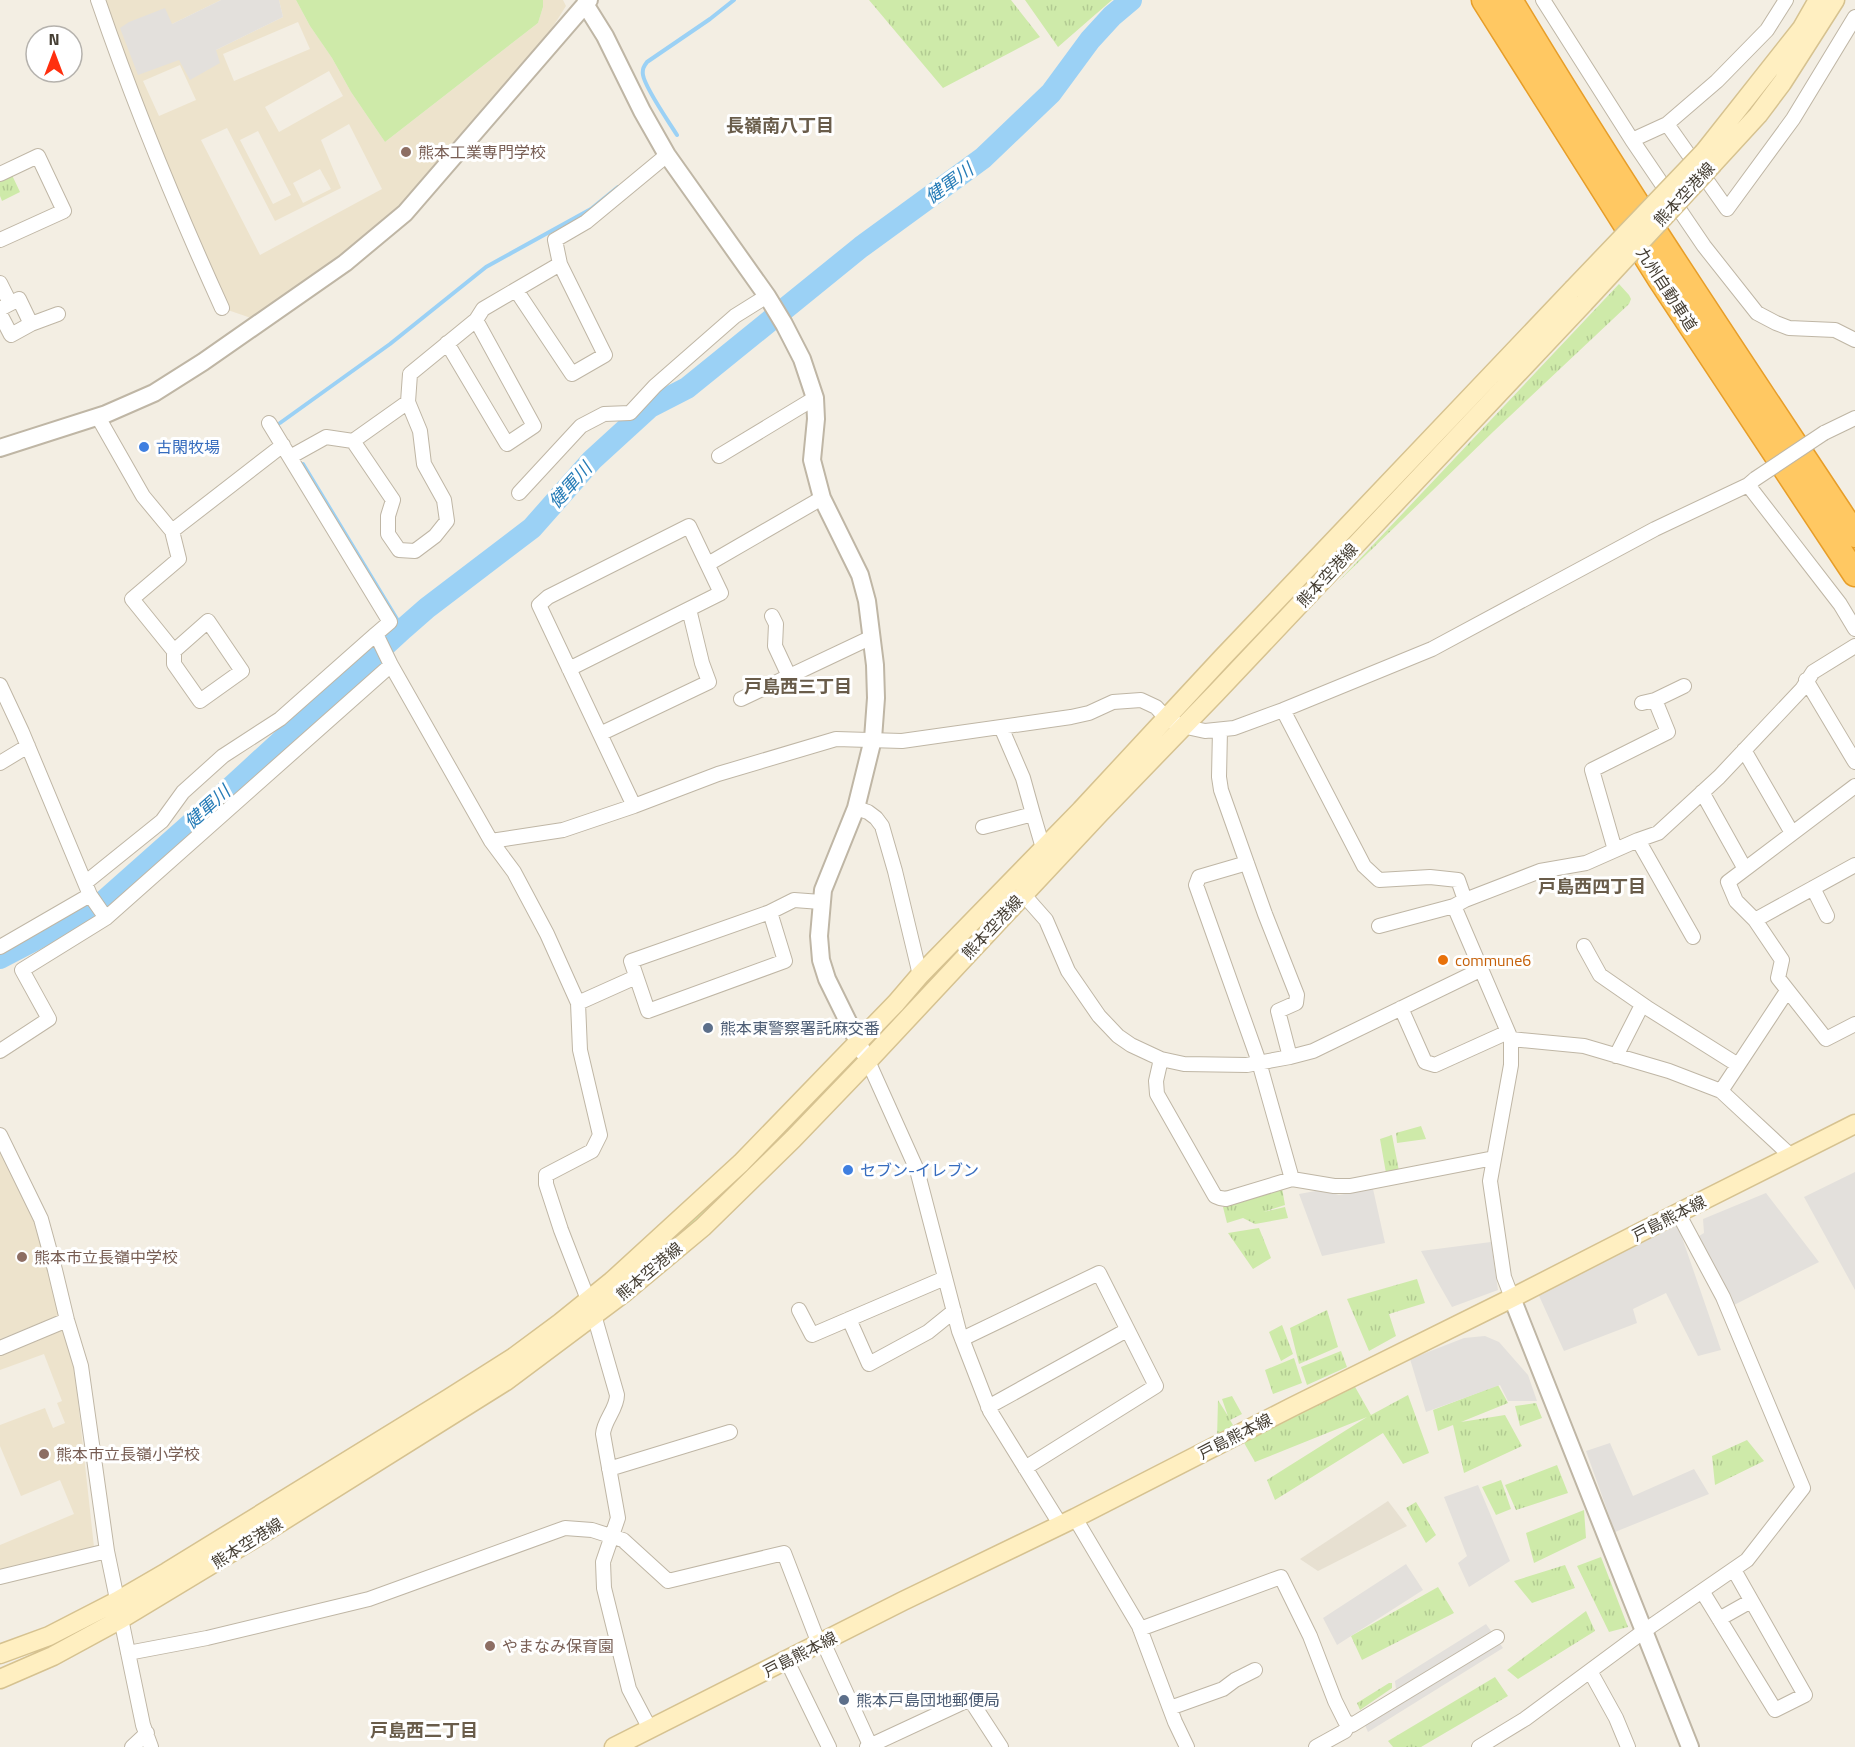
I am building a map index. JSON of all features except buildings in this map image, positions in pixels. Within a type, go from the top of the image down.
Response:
[{"type":"highway","name":"九州自動車道","points":[[1484,0],[1660,279],[1855,574]]},
{"type":"highway","name":"九州自動車道","points":[[1510,0],[1677,267],[1855,535]]},
{"type":"main road","name":"熊本空港線","points":[[1708,158],[1802,28],[1818,0]]},
{"type":"main road","name":"熊本空港線","points":[[0,1679],[53,1656],[121,1619],[257,1537],[506,1380],[592,1307],[741,1163],[1042,848],[1175,722],[1224,684],[1578,296],[1708,158],[1758,115],[1782,83],[1835,0]]},
{"type":"main road","name":"熊本空港線","points":[[0,1654],[49,1635],[117,1601],[448,1399],[514,1357],[560,1323],[625,1293],[703,1227],[793,1139],[1023,894],[1152,761],[1175,722]]},
{"type":"main road","name":"戸島熊本線","points":[[614,1747],[1855,1124]]},
{"type":"street","points":[[98,0],[121,65],[189,236],[222,308]]},
{"type":"street","points":[[1543,0],[1632,140],[1704,246],[1757,313],[1789,328],[1835,330],[1855,340]]},
{"type":"street","points":[[1632,140],[1667,124],[1717,81],[1767,30],[1786,0]]},
{"type":"street","points":[[0,448],[98,417],[154,393],[345,263],[405,213],[585,1],[642,111],[668,155],[767,296],[802,359],[815,398],[816,419],[812,460],[822,498],[860,575],[867,601],[876,698],[873,740],[855,808],[823,890],[819,936],[821,960],[827,979],[868,1061],[917,1170],[962,1339],[988,1407],[1025,1468],[1067,1521],[1140,1629],[1186,1747]]},
{"type":"street","points":[[1667,124],[1727,209],[1793,119],[1855,17]]},
{"type":"street","points":[[516,290],[572,374],[605,355],[560,264],[555,240],[586,222],[668,155]]},
{"type":"street","points":[[0,174],[38,156],[64,212],[0,240]]},
{"type":"street","points":[[353,441],[393,500],[388,516],[388,534],[399,550],[415,551],[435,536],[447,521],[444,500],[424,464],[420,431],[408,402],[410,374],[476,320],[483,309],[560,264]]},
{"type":"street","points":[[0,283],[5,306],[19,299],[31,324]]},
{"type":"street","points":[[519,493],[581,426],[604,414],[630,413],[655,386],[735,316],[767,296]]},
{"type":"street","points":[[0,314],[11,335],[31,324],[58,314]]},
{"type":"street","points":[[447,343],[507,444],[534,426],[476,320]]},
{"type":"street","points":[[719,456],[815,398]]},
{"type":"street","points":[[290,457],[326,437],[353,441],[408,402]]},
{"type":"street","points":[[98,417],[143,496],[172,531],[179,559],[132,599],[174,651],[174,664],[201,700],[242,671],[208,621],[174,651]]},
{"type":"street","points":[[491,841],[563,830],[718,774],[836,740],[902,741],[1089,713],[1113,702],[1141,700],[1156,707],[1175,722],[1205,731],[1234,728],[1432,650],[1655,529],[1752,482],[1824,433],[1855,418]]},
{"type":"street","points":[[0,947],[88,889],[162,821],[183,792],[223,756],[280,719],[390,622],[269,423]]},
{"type":"street","points":[[172,531],[283,445]]},
{"type":"street","points":[[1752,482],[1840,604],[1855,629]]},
{"type":"street","points":[[708,564],[822,498]]},
{"type":"street","points":[[569,669],[721,593],[689,526],[548,597],[539,605],[569,669],[634,806]]},
{"type":"street","points":[[600,734],[709,682],[689,609]]},
{"type":"street","points":[[772,616],[776,624],[775,646],[789,676]]},
{"type":"street","points":[[376,634],[391,665],[491,841],[514,872],[547,934],[578,1003],[580,1050],[600,1136],[592,1151],[546,1175],[546,1184],[561,1230],[592,1307],[617,1395],[617,1401],[603,1426],[618,1518],[603,1562],[604,1588],[628,1689],[650,1729]]},
{"type":"street","points":[[741,699],[872,637]]},
{"type":"street","points":[[1379,926],[1459,903],[1540,871],[1586,863],[1658,833],[1719,777],[1802,689],[1813,672],[1855,646]]},
{"type":"street","points":[[0,1051],[49,1019],[22,970],[106,918],[391,665]]},
{"type":"street","points":[[1806,680],[1855,762]]},
{"type":"street","points":[[0,685],[88,889],[106,918]]},
{"type":"street","points":[[1615,850],[1592,770],[1668,732],[1648,701],[1684,686]]},
{"type":"street","points":[[1283,710],[1364,866],[1379,880],[1430,878],[1458,880],[1459,903],[1480,970],[1510,1036],[1511,1065],[1490,1181],[1504,1277],[1690,1747]]},
{"type":"street","points":[[1001,727],[1023,778],[1042,848]]},
{"type":"street","points":[[1220,730],[1220,784],[1264,914],[1297,995],[1296,1003],[1278,1011],[1290,1057]]},
{"type":"street","points":[[0,763],[28,746]]},
{"type":"street","points":[[1744,750],[1792,833]]},
{"type":"street","points":[[1855,786],[1728,882],[1736,901],[1755,920],[1782,960],[1778,978],[1826,1039],[1855,1024]]},
{"type":"street","points":[[1702,792],[1744,869]]},
{"type":"street","points":[[855,808],[868,812],[882,825],[920,975]]},
{"type":"street","points":[[983,827],[1034,814]]},
{"type":"street","points":[[1638,840],[1693,938]]},
{"type":"street","points":[[1247,863],[1199,878],[1196,885],[1259,1062],[1292,1179]]},
{"type":"street","points":[[1755,920],[1855,865]]},
{"type":"street","points":[[1813,888],[1827,916]]},
{"type":"street","points":[[1023,894],[1046,920],[1068,971],[1099,1016],[1118,1036],[1131,1045],[1161,1059],[1184,1064],[1247,1065],[1313,1051],[1480,970]]},
{"type":"street","points":[[770,912],[785,961],[648,1011],[631,961],[770,912],[794,900],[821,902]]},
{"type":"street","points":[[1584,946],[1600,975],[1642,1005],[1738,1065]]},
{"type":"street","points":[[578,1003],[636,977]]},
{"type":"street","points":[[1721,1091],[1787,991]]},
{"type":"street","points":[[1616,1056],[1642,1005]]},
{"type":"street","points":[[1401,1008],[1425,1062],[1430,1064],[1435,1065],[1510,1036],[1584,1046],[1669,1071],[1721,1091],[1791,1156]]},
{"type":"street","points":[[1161,1059],[1156,1081],[1157,1094],[1215,1196],[1220,1198],[1292,1179],[1334,1186],[1350,1186],[1494,1158]]},
{"type":"street","points":[[0,1135],[6,1164],[41,1219],[81,1366],[107,1551],[128,1653],[152,1747]]},
{"type":"street","points":[[1479,1747],[1525,1719],[1644,1631],[1748,1560],[1803,1488],[1723,1297],[1678,1213]]},
{"type":"street","points":[[962,1339],[1099,1273],[1156,1386],[1025,1468]]},
{"type":"street","points":[[799,1310],[812,1335],[945,1278]]},
{"type":"street","points":[[849,1319],[869,1364],[928,1332],[954,1311]]},
{"type":"street","points":[[0,1348],[67,1320]]},
{"type":"street","points":[[988,1407],[1127,1330]]},
{"type":"street","points":[[609,1469],[730,1432]]},
{"type":"street","points":[[128,1653],[207,1638],[369,1599],[565,1528],[592,1530],[622,1540],[668,1581],[784,1553],[821,1643],[869,1746],[966,1701],[973,1704],[1001,1747]]},
{"type":"street","points":[[0,1577],[107,1551]]},
{"type":"street","points":[[1702,1592],[1774,1710],[1805,1695],[1734,1570]]},
{"type":"street","points":[[1140,1629],[1281,1577],[1310,1636],[1335,1701],[1345,1721],[1352,1725],[1497,1637]]},
{"type":"street","points":[[1719,1620],[1751,1601]]},
{"type":"street","points":[[787,1661],[829,1747]]},
{"type":"street","points":[[1170,1708],[1223,1689],[1235,1680],[1256,1670]]},
{"type":"street","points":[[1590,1671],[1628,1747]]},
{"type":"street","points":[[1316,1747],[1345,1731],[1348,1723]]},
{"type":"street","points":[[132,1747],[147,1733]]},
{"type":"shaded area","name":"熊本工業専門学校","points":[[105,0],[221,0],[172,24],[179,60],[216,50],[283,17],[279,0],[296,0],[351,92],[385,142],[538,23],[543,0],[563,0],[566,6],[547,36],[400,208],[326,267],[251,318],[222,308],[190,236]],"holes":[[[298,22],[310,49],[234,81],[223,54]],[[180,65],[196,100],[159,116],[143,81]],[[329,71],[343,96],[279,132],[265,107]],[[349,124],[382,189],[260,255],[201,140],[227,128],[275,221],[341,188],[321,140]],[[258,131],[291,195],[273,204],[240,140]],[[320,169],[331,189],[303,203],[293,183]]]},
{"type":"shaded area","points":[[221,0],[279,0],[283,17],[216,50],[220,63],[190,80],[179,60],[138,75],[120,28],[129,22],[165,8],[172,24]]},
{"type":"shaded area","name":"熊本市立長嶺中学校","points":[[0,1144],[37,1227],[60,1315],[0,1339]]},
{"type":"shaded area","points":[[1855,1172],[1855,1290],[1804,1197]]},
{"type":"shaded area","points":[[1373,1189],[1385,1243],[1322,1256],[1299,1194],[1321,1190],[1339,1195]]},
{"type":"shaded area","points":[[1766,1193],[1819,1262],[1732,1306],[1694,1239],[1704,1233],[1703,1219]]},
{"type":"shaded area","points":[[1677,1223],[1721,1350],[1698,1356],[1666,1293],[1633,1309],[1637,1323],[1564,1351],[1535,1287]]},
{"type":"shaded area","points":[[1491,1242],[1498,1290],[1452,1307],[1421,1251]]},
{"type":"shaded area","name":"熊本市立長嶺小学校","points":[[65,1329],[74,1364],[94,1547],[0,1576],[0,1545],[74,1514],[60,1480],[21,1496],[0,1446],[0,1425],[45,1408],[53,1428],[65,1423],[57,1403],[62,1401],[44,1354],[0,1370],[0,1356]]},
{"type":"shaded area","points":[[1485,1336],[1499,1342],[1528,1375],[1537,1401],[1508,1401],[1500,1385],[1426,1412],[1410,1359],[1464,1338]]},
{"type":"shaded area","points":[[1610,1443],[1633,1496],[1694,1469],[1709,1494],[1615,1532],[1586,1451]]},
{"type":"shaded area","points":[[1478,1485],[1510,1561],[1469,1587],[1458,1563],[1467,1556],[1444,1497]]},
{"type":"shaded area","points":[[1388,1501],[1407,1526],[1318,1571],[1300,1559]]},
{"type":"shaded area","points":[[1406,1564],[1423,1590],[1337,1645],[1323,1618]]},
{"type":"shaded area","points":[[1486,1624],[1503,1648],[1368,1732],[1361,1716],[1396,1689],[1395,1681]]},
{"type":"green space","points":[[296,0],[543,0],[543,7],[538,23],[385,142],[351,92]]},
{"type":"green space","points":[[869,0],[1011,0],[1040,37],[943,88]]},
{"type":"green space","points":[[1025,0],[1112,0],[1058,47]]},
{"type":"green space","points":[[11,173],[20,192],[2,201],[0,177]]},
{"type":"green space","points":[[1619,284],[1631,299],[1629,304],[1338,582]]},
{"type":"green space","points":[[1421,1126],[1426,1139],[1397,1143],[1396,1133]]},
{"type":"green space","points":[[792,1129],[702,1218],[661,1248],[753,1160]]},
{"type":"green space","points":[[1392,1135],[1399,1171],[1386,1173],[1380,1139]]},
{"type":"green space","points":[[1282,1188],[1285,1205],[1263,1212],[1285,1207],[1288,1218],[1255,1224],[1243,1218],[1227,1223],[1223,1207]]},
{"type":"green space","points":[[1259,1228],[1271,1258],[1253,1269],[1228,1233]]},
{"type":"green space","points":[[1417,1279],[1425,1303],[1389,1314],[1396,1336],[1369,1351],[1347,1299]]},
{"type":"green space","points":[[1327,1310],[1338,1347],[1299,1364],[1290,1328]]},
{"type":"green space","points":[[1282,1325],[1293,1354],[1281,1361],[1269,1332]]},
{"type":"green space","points":[[1341,1351],[1347,1367],[1307,1385],[1301,1367]]},
{"type":"green space","points":[[1294,1358],[1302,1383],[1273,1394],[1265,1370]]},
{"type":"green space","points":[[1350,1378],[1371,1415],[1408,1395],[1429,1453],[1403,1464],[1383,1433],[1275,1500],[1267,1480],[1367,1417],[1255,1462],[1243,1441]]},
{"type":"green space","points":[[1498,1385],[1508,1403],[1461,1422],[1505,1415],[1522,1446],[1464,1473],[1453,1425],[1438,1431],[1433,1410]]},
{"type":"green space","points":[[1232,1396],[1242,1414],[1230,1420],[1236,1430],[1217,1439],[1218,1400],[1228,1416],[1222,1399]]},
{"type":"green space","points":[[1536,1403],[1542,1418],[1520,1426],[1515,1406]]},
{"type":"green space","points":[[1747,1440],[1764,1461],[1715,1485],[1712,1456]]},
{"type":"green space","points":[[1557,1465],[1568,1493],[1516,1510],[1505,1485]]},
{"type":"green space","points":[[1501,1480],[1511,1509],[1496,1515],[1482,1487]]},
{"type":"green space","points":[[1416,1502],[1436,1535],[1426,1543],[1406,1508]]},
{"type":"green space","points":[[1584,1510],[1586,1538],[1534,1563],[1526,1533]]},
{"type":"green space","points":[[1601,1557],[1628,1627],[1609,1632],[1577,1566]]},
{"type":"green space","points":[[1565,1565],[1575,1588],[1532,1603],[1514,1581]]},
{"type":"green space","points":[[1438,1587],[1454,1613],[1362,1660],[1351,1636]]},
{"type":"green space","points":[[1586,1611],[1595,1631],[1518,1679],[1507,1670]]},
{"type":"green space","points":[[1495,1677],[1508,1696],[1421,1747],[1393,1747],[1388,1741]]},
{"type":"green space","points":[[1392,1683],[1392,1688],[1360,1710],[1357,1703]]},
{"type":"waterway","points":[[677,135],[648,88],[643,75],[644,68],[647,62],[734,0]]},
{"type":"waterway","name":"健軍川","points":[[0,958],[96,908],[427,608],[532,528],[592,460],[650,407],[687,388],[861,247],[983,158],[1051,93],[1090,40],[1112,16],[1131,0]]},
{"type":"waterway","points":[[280,423],[390,344],[486,267],[591,209],[618,187]]},
{"type":"waterway","points":[[303,464],[403,629]]},
{"type":"place","name":"熊本工業専門学校","points":[[406,152]]},
{"type":"place","name":"古閑牧場","points":[[144,447]]},
{"type":"place","name":"commune6","points":[[1443,960]]},
{"type":"place","name":"熊本東警察署託麻交番","points":[[708,1028]]},
{"type":"place","name":"セブン-イレブン","points":[[848,1170]]},
{"type":"place","name":"熊本市立長嶺中学校","points":[[22,1257]]},
{"type":"place","name":"熊本市立長嶺小学校","points":[[44,1454]]},
{"type":"place","name":"やまなみ保育園","points":[[490,1646]]},
{"type":"place","name":"熊本戸島団地郵便局","points":[[844,1700]]},
{"type":"district","name":"長嶺南八丁目","points":[[780,125]]},
{"type":"district","name":"戸島西三丁目","points":[[798,686]]},
{"type":"district","name":"戸島西四丁目","points":[[1592,886]]},
{"type":"district","name":"戸島西二丁目","points":[[424,1730]]}]
